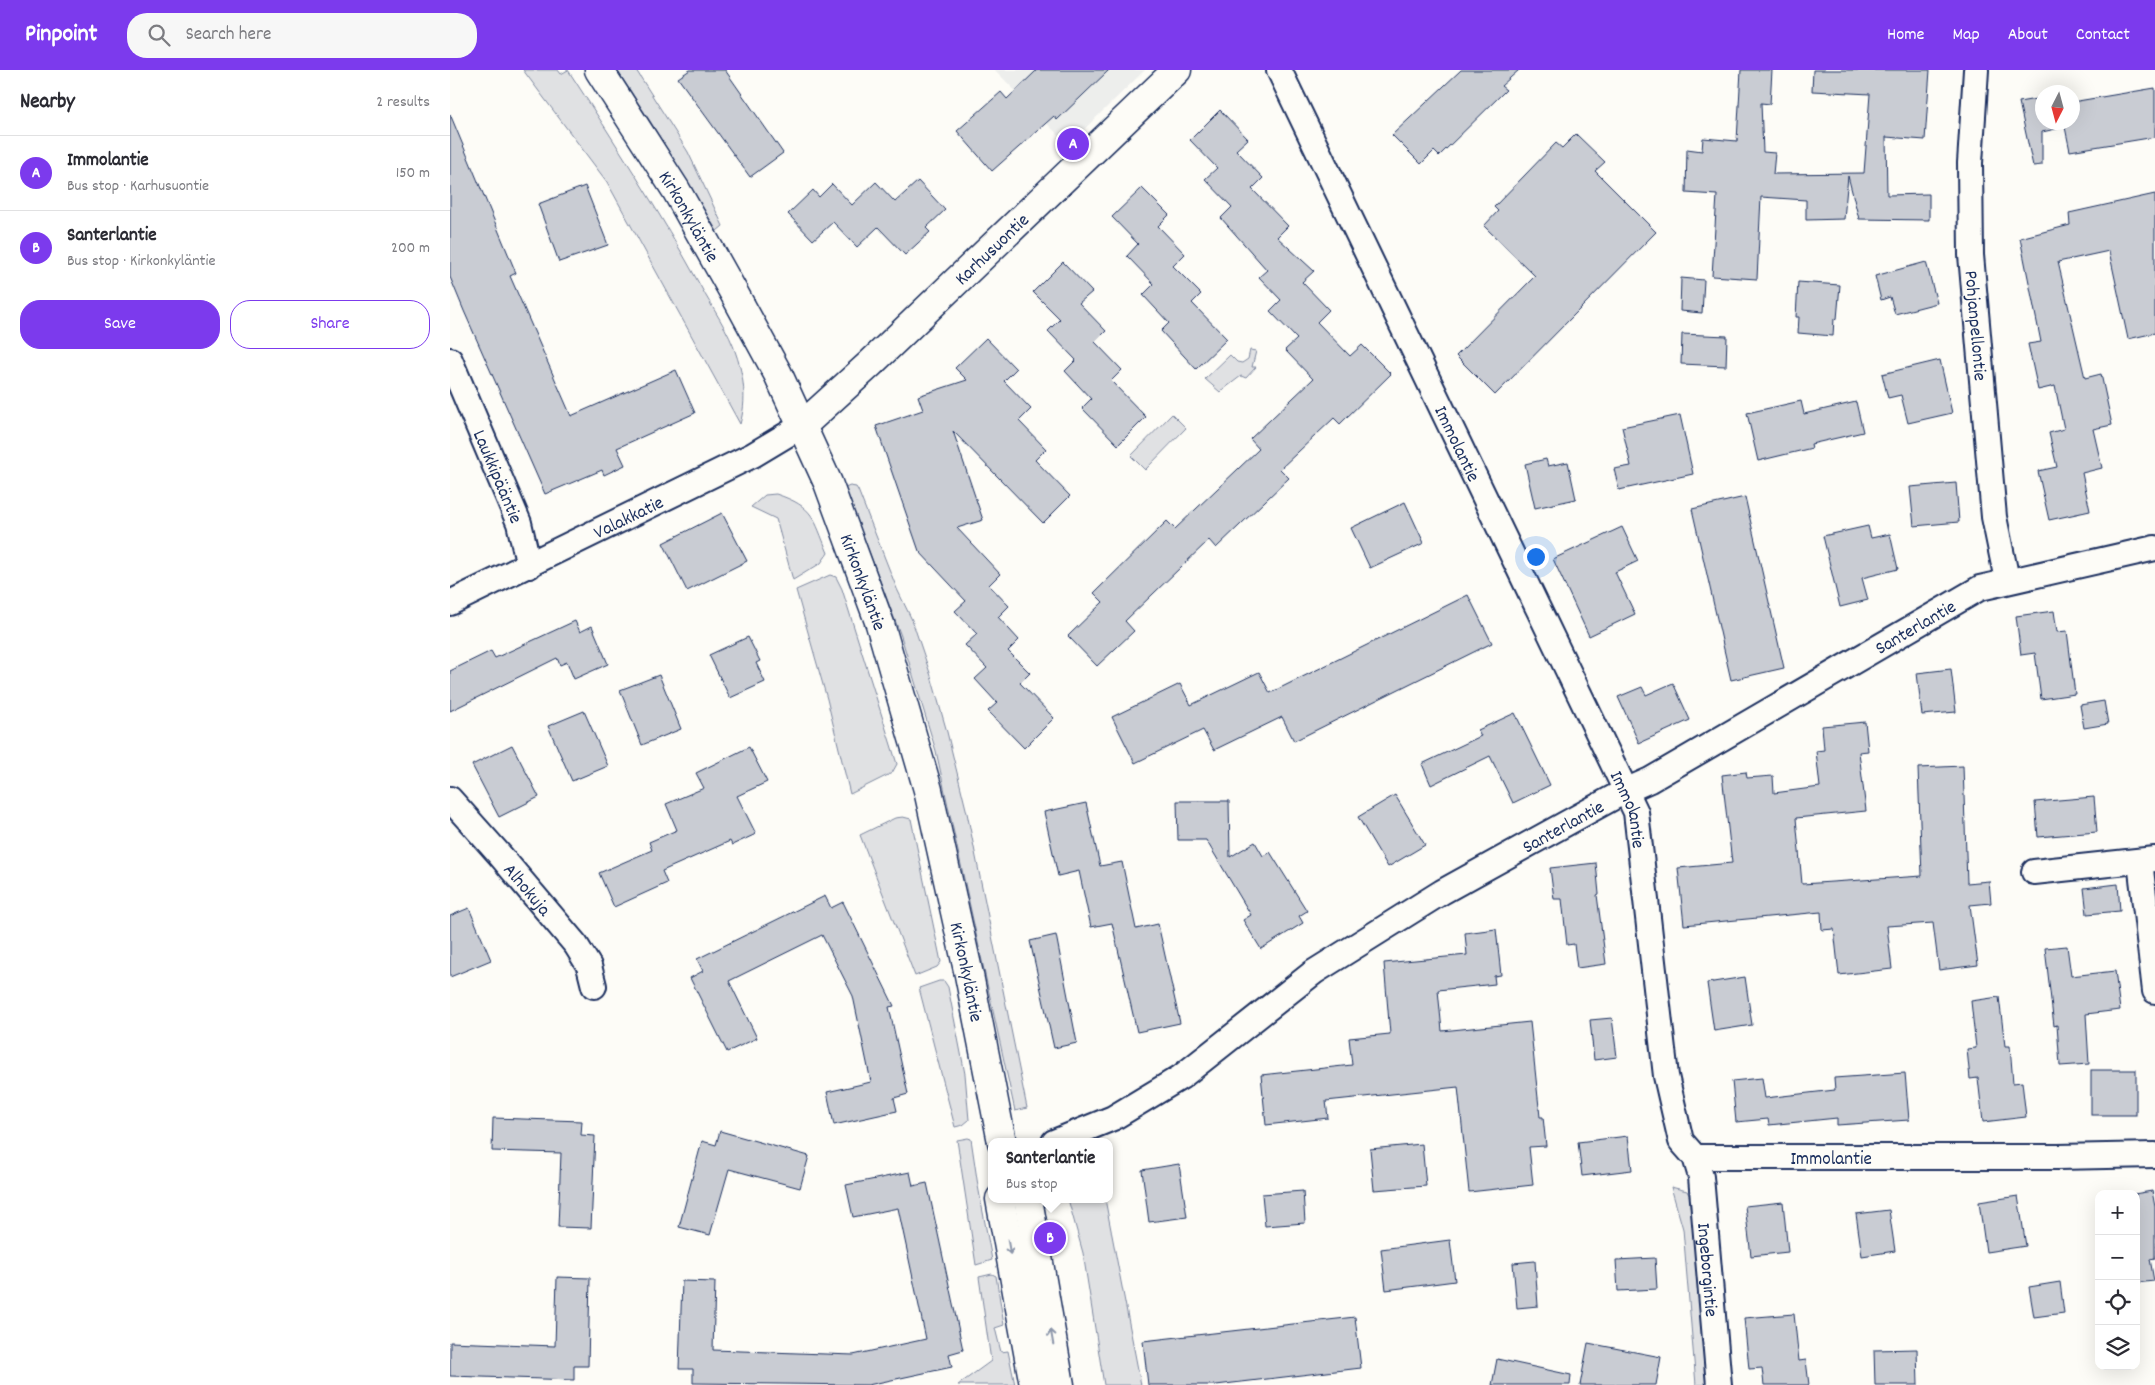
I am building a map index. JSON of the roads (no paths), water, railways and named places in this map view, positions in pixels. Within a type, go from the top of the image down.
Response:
[{"type":"street","name":"Kirkonkyläntie","points":[[599,70],[676,190],[778,374],[828,483],[880,624],[928,790],[969,975],[1001,1138]]},
{"type":"street","name":"Karhusuontie","points":[[803,425],[864,370],[1177,70]]},
{"type":"street","name":"Immolantie","points":[[1279,70],[1636,812],[1666,1076],[1681,1141],[1694,1157],[2058,1157],[2155,1155]]},
{"type":"street","name":"Pohjanpellontie","points":[[1976,70],[1970,172],[1971,255],[1994,517],[2007,580]]},
{"type":"street","name":"Laukkipääntie","points":[[450,360],[519,523],[529,566]]},
{"type":"street","name":"Valakkatie","points":[[450,603],[762,451],[803,425]]},
{"type":"street","name":"Santerlantie","points":[[1064,1138],[1113,1118],[1181,1078],[1314,972],[1438,895],[1625,791],[1650,780],[1980,588],[2007,580],[2155,548]]},
{"type":"street","name":"Alhokuja","points":[[450,799],[576,946],[589,966],[594,986]]},
{"type":"street","points":[[2034,872],[2148,860],[2155,991]]},
{"type":"street","name":"Ingeborgintie","points":[[1694,1157],[1701,1177],[1719,1385]]},
{"type":"street","points":[[1001,1203],[1034,1385]]},
{"type":"street","points":[[1029,1203],[1060,1385]]},
{"type":"place","name":"Immolantie","points":[[1073,144]]},
{"type":"place","name":"Santerlantie","points":[[1050,1238]]}]
